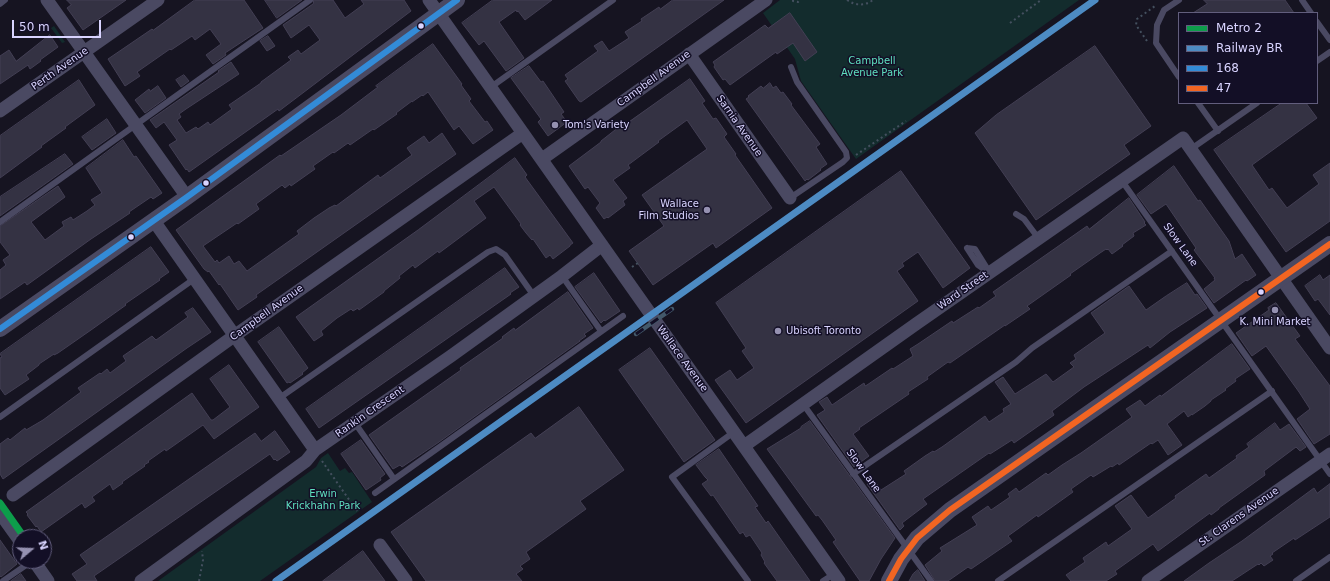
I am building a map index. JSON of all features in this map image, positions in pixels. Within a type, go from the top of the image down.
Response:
[{"type":"street","points":[[47,0],[187,197]]},
{"type":"street","name":"Perth Avenue","points":[[0,111],[158,0]]},
{"type":"street","name":"Wallace Avenue","points":[[430,0],[744,446],[832,579]]},
{"type":"street","points":[[0,329],[187,197],[458,0]]},
{"type":"street","name":"Campbell Avenue","points":[[542,159],[766,0]]},
{"type":"street","name":"Sarnia Avenue","points":[[689,54],[790,198]]},
{"type":"street","name":"Campbell Avenue","points":[[13,495],[234,336],[523,133]]},
{"type":"street","name":"Ward Street","points":[[744,446],[1183,138],[1191,150]]},
{"type":"street","points":[[1191,150],[1330,348]]},
{"type":"street","points":[[154,220],[315,450]]},
{"type":"street","points":[[889,581],[908,548],[926,530],[950,510],[1330,244]]},
{"type":"street","name":"Rankin Crescent","points":[[141,581],[306,461],[315,450],[562,276],[602,245]]},
{"type":"street","name":"St. Clarens Avenue","points":[[1148,581],[1325,457]]},
{"type":"street","points":[[0,513],[12,530]]},
{"type":"street","points":[[380,545],[406,581]]},
{"type":"street","points":[[39,569],[48,581]]},
{"type":"lane","points":[[0,4],[5,0]]},
{"type":"lane","points":[[0,222],[310,0]]},
{"type":"lane","points":[[492,87],[613,0]]},
{"type":"lane","points":[[1178,76],[1156,43],[1157,25],[1164,10],[1179,0]]},
{"type":"lane","points":[[1302,0],[1310,12]]},
{"type":"lane","points":[[1318,23],[1330,40]]},
{"type":"lane","points":[[1318,60],[1330,52]]},
{"type":"lane","points":[[790,198],[847,158],[846,152],[797,82],[791,67]]},
{"type":"lane","points":[[1199,104],[1218,131]]},
{"type":"lane","points":[[1191,150],[1257,104]]},
{"type":"lane","name":"Slow Lane","points":[[1122,181],[1272,391],[1325,457],[1330,474]]},
{"type":"lane","points":[[1016,214],[1024,219],[1039,239]]},
{"type":"lane","points":[[278,399],[488,252],[496,249],[505,255],[534,296]]},
{"type":"lane","points":[[853,474],[1016,362],[1032,348],[1172,251]]},
{"type":"lane","points":[[562,276],[601,331]]},
{"type":"lane","points":[[0,417],[194,279]]},
{"type":"lane","points":[[375,493],[623,316]]},
{"type":"lane","points":[[998,581],[1272,391]]},
{"type":"lane","name":"Slow Lane","points":[[803,404],[931,581]]},
{"type":"lane","points":[[355,423],[394,479]]},
{"type":"lane","points":[[734,432],[672,477],[748,581]]},
{"type":"lane","points":[[1296,581],[1330,557]]},
{"type":"lane","points":[[4,581],[21,569]]},
{"type":"path","points":[[792,0],[794,2],[798,2],[800,0]]},
{"type":"path","points":[[847,0],[854,4],[861,5],[867,4],[873,0]]},
{"type":"path","points":[[1010,23],[1041,0]]},
{"type":"path","points":[[1149,44],[1136,25],[1137,19],[1158,4]]},
{"type":"path","points":[[847,158],[858,155],[906,121]]},
{"type":"path","points":[[315,450],[357,511]]},
{"type":"path","points":[[199,581],[203,560],[203,554],[200,548]]},
{"type":"green space","name":"Campbell Avenue Park","points":[[780,0],[1079,0],[856,159],[801,81],[795,59],[763,13]]},
{"type":"green space","points":[[54,26],[65,42],[62,43],[51,28]]},
{"type":"green space","name":"Erwin Krickhahn Park","points":[[328,453],[340,471],[345,468],[349,473],[352,472],[372,502],[260,581],[158,581],[316,467],[321,458]]},
{"type":"building","points":[[67,0],[126,0],[83,30],[67,8],[71,5]]},
{"type":"building","points":[[195,0],[244,0],[263,28],[225,53],[226,55],[213,64],[206,55],[221,44],[210,29],[195,40],[192,36],[137,72],[140,76],[125,86],[108,59],[152,29],[153,30]]},
{"type":"building","points":[[265,0],[302,0],[277,18]]},
{"type":"building","points":[[314,0],[333,0],[345,18],[364,4],[361,0],[404,0],[411,11],[279,111],[278,109],[189,172],[187,169],[186,170],[169,145],[177,140],[164,122],[156,128],[150,120],[231,62],[239,74],[179,114],[181,117],[177,120],[186,133],[196,127],[198,129],[208,122],[210,125],[232,109],[229,105],[291,60],[288,57],[298,50],[301,54],[320,40],[309,25],[291,38],[283,25],[313,4]]},
{"type":"building","points":[[493,0],[552,0],[525,20],[516,10],[499,22],[524,58],[506,71],[484,41],[479,45],[462,23]]},
{"type":"building","points":[[673,0],[724,0],[581,102],[579,101],[565,81],[568,79],[565,75],[598,51],[594,46],[602,41],[609,51],[629,38],[625,32],[642,21],[641,19]]},
{"type":"building","points":[[1204,0],[1285,0],[1293,12],[1195,12],[1207,4]]},
{"type":"building","points":[[790,13],[817,52],[805,61],[793,43],[777,54],[776,52],[730,85],[725,79],[723,80],[714,67],[715,65],[713,62],[765,25],[768,28]]},
{"type":"building","points":[[50,35],[58,47],[30,69],[28,65],[0,84],[0,56],[9,50],[16,61]]},
{"type":"building","points":[[268,36],[275,46],[267,51],[260,41]]},
{"type":"building","points":[[433,44],[462,84],[461,85],[471,99],[469,101],[493,130],[473,144],[459,126],[454,130],[428,92],[412,101],[396,113],[397,114],[374,130],[373,129],[350,145],[348,143],[334,153],[333,152],[313,166],[315,169],[291,186],[290,184],[285,188],[282,185],[256,204],[259,209],[203,246],[215,262],[217,260],[219,263],[229,256],[234,264],[239,261],[247,271],[299,234],[297,231],[314,218],[329,208],[335,205],[336,206],[378,175],[380,178],[412,155],[407,148],[424,136],[429,143],[442,133],[456,154],[256,295],[257,297],[238,310],[220,284],[219,285],[209,271],[208,272],[204,269],[176,230],[280,155],[281,156],[341,115],[378,87],[376,86]]},
{"type":"building","points":[[1095,46],[1151,126],[1124,145],[1130,154],[1036,220],[975,133],[996,115]]},
{"type":"building","points":[[529,66],[541,82],[543,81],[564,112],[561,114],[567,122],[548,136],[538,122],[541,119],[511,78]]},
{"type":"building","points":[[184,75],[189,81],[181,87],[176,80]]},
{"type":"building","name":"Wallace Film Studios","points":[[690,79],[705,101],[702,103],[713,119],[716,118],[727,134],[724,137],[736,154],[735,155],[772,208],[716,248],[713,243],[653,285],[629,251],[664,226],[642,195],[707,149],[687,120],[628,165],[630,168],[613,180],[627,198],[623,201],[625,205],[608,218],[607,217],[604,219],[596,208],[600,203],[588,187],[585,189],[569,166],[623,124],[624,125]]},
{"type":"building","points":[[79,80],[95,105],[0,178],[0,136]]},
{"type":"building","points":[[770,83],[773,88],[776,86],[781,93],[783,92],[820,144],[816,147],[827,164],[808,180],[807,179],[805,181],[746,99],[761,86],[763,88]]},
{"type":"building","points":[[158,86],[166,98],[145,113],[135,100],[149,89],[150,91]]},
{"type":"building","points":[[1281,104],[1307,104],[1317,118],[1252,165],[1269,190],[1272,188],[1287,208],[1319,184],[1313,175],[1330,163],[1330,221],[1286,252],[1214,150]]},
{"type":"building","points":[[107,119],[116,133],[92,150],[82,137]]},
{"type":"building","points":[[123,140],[134,157],[136,156],[162,193],[153,199],[151,197],[27,285],[25,282],[0,299],[0,270],[6,265],[3,260],[10,255],[0,242],[0,226],[58,186],[65,197],[31,222],[45,240],[64,226],[62,222],[71,217],[73,220],[87,211],[95,205],[91,200],[102,193],[86,168]]},
{"type":"building","points":[[65,154],[73,164],[0,216],[0,197]]},
{"type":"building","points":[[515,158],[527,175],[525,177],[573,243],[570,246],[553,259],[550,255],[546,258],[533,239],[532,240],[520,225],[521,224],[494,187],[474,201],[486,218],[439,253],[438,251],[415,268],[413,265],[399,276],[400,278],[384,292],[359,310],[358,308],[353,311],[351,309],[337,318],[321,331],[323,335],[314,341],[296,317],[418,230]]},
{"type":"building","points":[[1174,166],[1198,201],[1200,200],[1229,241],[1235,259],[1242,254],[1256,275],[1247,281],[1246,280],[1214,303],[1204,289],[1215,280],[1215,278],[1194,250],[1196,248],[1166,204],[1151,214],[1137,195]]},
{"type":"building","points":[[901,171],[970,268],[943,288],[918,252],[902,263],[904,266],[897,271],[918,301],[746,423],[715,380],[730,370],[737,380],[754,368],[742,351],[746,348],[716,303]]},
{"type":"building","points":[[1129,198],[1146,225],[1133,233],[1134,236],[1112,254],[1108,249],[1100,253],[1027,306],[1030,309],[950,363],[948,362],[927,377],[928,379],[908,392],[909,394],[859,428],[860,429],[853,434],[869,456],[854,467],[817,415],[825,410],[819,402],[827,397],[832,405],[864,383],[865,386],[867,385],[913,356],[910,349],[952,321],[953,323],[978,307],[979,308],[996,296],[993,292],[1087,226],[1089,229]]},
{"type":"building","points":[[151,247],[169,272],[91,330],[39,364],[26,375],[29,379],[5,395],[0,388],[0,358],[2,357],[0,354]]},
{"type":"building","points":[[505,268],[519,287],[510,293],[511,294],[319,428],[306,409]]},
{"type":"building","points":[[594,273],[620,311],[601,323],[575,287]]},
{"type":"building","points":[[1320,275],[1323,280],[1330,275],[1330,315],[1318,299],[1315,301],[1305,286]]},
{"type":"building","points":[[1187,283],[1195,295],[1197,294],[1207,308],[1170,332],[1150,348],[1148,345],[1084,387],[1052,411],[1054,415],[1014,443],[1012,440],[990,454],[989,453],[923,499],[927,504],[902,523],[904,526],[900,530],[867,484],[874,480],[881,490],[906,474],[904,471],[925,456],[942,447],[985,416],[989,422],[1004,412],[1003,409],[1011,404],[995,382],[1003,377],[1015,394],[1046,374],[1053,382],[1074,367],[1070,363],[1076,359],[1074,355],[1105,333],[1091,313],[1129,286],[1146,310]]},
{"type":"building","points":[[568,292],[593,328],[584,334],[586,336],[439,442],[402,467],[400,465],[393,469],[369,435],[461,370],[460,368],[503,338],[502,337],[514,328],[515,330]]},
{"type":"building","points":[[1276,303],[1300,336],[1295,339],[1330,386],[1330,434],[1314,444],[1297,419],[1310,409],[1299,392],[1266,346],[1252,356],[1236,333],[1269,310],[1268,308]]},
{"type":"building","points":[[193,308],[211,332],[3,479],[0,474],[0,444],[8,438],[10,440],[25,428],[26,430],[43,420],[81,392],[78,388],[100,373],[101,374],[107,369],[110,373],[126,361],[123,356],[152,336],[156,340],[188,317],[185,313]]},
{"type":"building","points":[[279,327],[308,368],[302,373],[303,374],[290,383],[287,383],[258,342]]},
{"type":"building","points":[[1232,344],[1250,369],[1235,379],[1236,381],[1225,389],[1226,390],[1192,415],[1188,417],[1184,411],[1167,424],[1182,445],[1168,455],[1158,440],[1152,444],[1151,443],[1119,465],[1118,463],[1112,467],[1111,466],[1093,477],[1091,475],[1071,489],[1073,492],[1008,536],[1012,541],[971,569],[968,567],[948,581],[935,581],[925,565],[942,551],[940,548],[977,525],[972,517],[988,506],[991,510],[1010,497],[1008,494],[1016,488],[1019,492],[1046,473],[1048,475],[1132,417],[1126,409],[1140,400],[1145,406]]},
{"type":"building","points":[[650,348],[715,440],[684,462],[619,370]]},
{"type":"building","points":[[229,365],[259,407],[214,439],[203,425],[166,451],[165,449],[148,461],[149,462],[144,465],[145,466],[113,490],[110,484],[92,497],[95,501],[85,508],[82,503],[45,529],[39,529],[37,526],[36,527],[26,512],[192,393],[211,420],[230,407],[210,379]]},
{"type":"building","points":[[579,407],[624,470],[580,501],[586,509],[526,552],[530,559],[520,566],[523,569],[516,574],[522,581],[426,581],[391,532],[531,433],[535,438]]},
{"type":"building","points":[[810,421],[895,538],[869,581],[860,581],[833,542],[836,540],[822,520],[818,515],[816,516],[767,449]]},
{"type":"building","points":[[1275,423],[1280,430],[1289,424],[1306,447],[1300,451],[1296,447],[1264,471],[1265,475],[1211,515],[1210,513],[1158,551],[1153,544],[1115,571],[1117,574],[1106,581],[1071,581],[1066,575],[1085,562],[1083,558],[1106,542],[1108,546],[1132,529],[1115,506],[1131,495],[1148,518],[1176,498],[1175,496],[1206,474],[1209,478],[1237,458],[1236,456],[1249,447],[1247,444]]},
{"type":"building","points":[[275,431],[290,452],[277,461],[275,459],[274,460],[270,454],[94,576],[97,581],[77,581],[72,574],[87,564],[80,555],[255,433],[261,441]]},
{"type":"building","points":[[361,440],[385,474],[380,478],[381,480],[366,490],[341,454]]},
{"type":"building","points":[[719,449],[758,506],[755,507],[766,523],[768,521],[810,581],[777,581],[764,563],[765,562],[761,555],[762,553],[750,535],[746,537],[743,532],[740,534],[713,495],[711,496],[702,484],[708,480],[696,465]]},
{"type":"building","points":[[1330,484],[1330,517],[1272,553],[1273,554],[1270,556],[1273,560],[1264,566],[1261,563],[1259,565],[1258,564],[1232,581],[1184,581],[1242,541],[1314,488],[1317,493]]},
{"type":"building","points":[[0,540],[12,557],[12,568],[1,577]]},
{"type":"building","points":[[363,551],[385,581],[323,581]]},
{"type":"building","points":[[918,570],[925,581],[909,581],[913,574]]},
{"type":"building","points":[[21,574],[26,581],[11,581]]},
{"type":"railway","points":[[636,334],[672,309]]},
{"type":"metro line","name":"2","points":[[0,503],[18,529]]},
{"type":"rail line","name":"BR","points":[[276,581],[1095,0]]},
{"type":"transit line","name":"168","points":[[0,329],[187,197],[457,0]]},
{"type":"transit line","name":"47","points":[[889,581],[901,559],[917,538],[950,510],[1330,244]]},
{"type":"place","name":"Tom's Variety","points":[[555,125]]},
{"type":"place","name":"Wallace Film Studios","points":[[707,210]]},
{"type":"place","name":"K. Mini Market","points":[[1275,310]]},
{"type":"place","name":"Ubisoft Toronto","points":[[778,331]]}]
